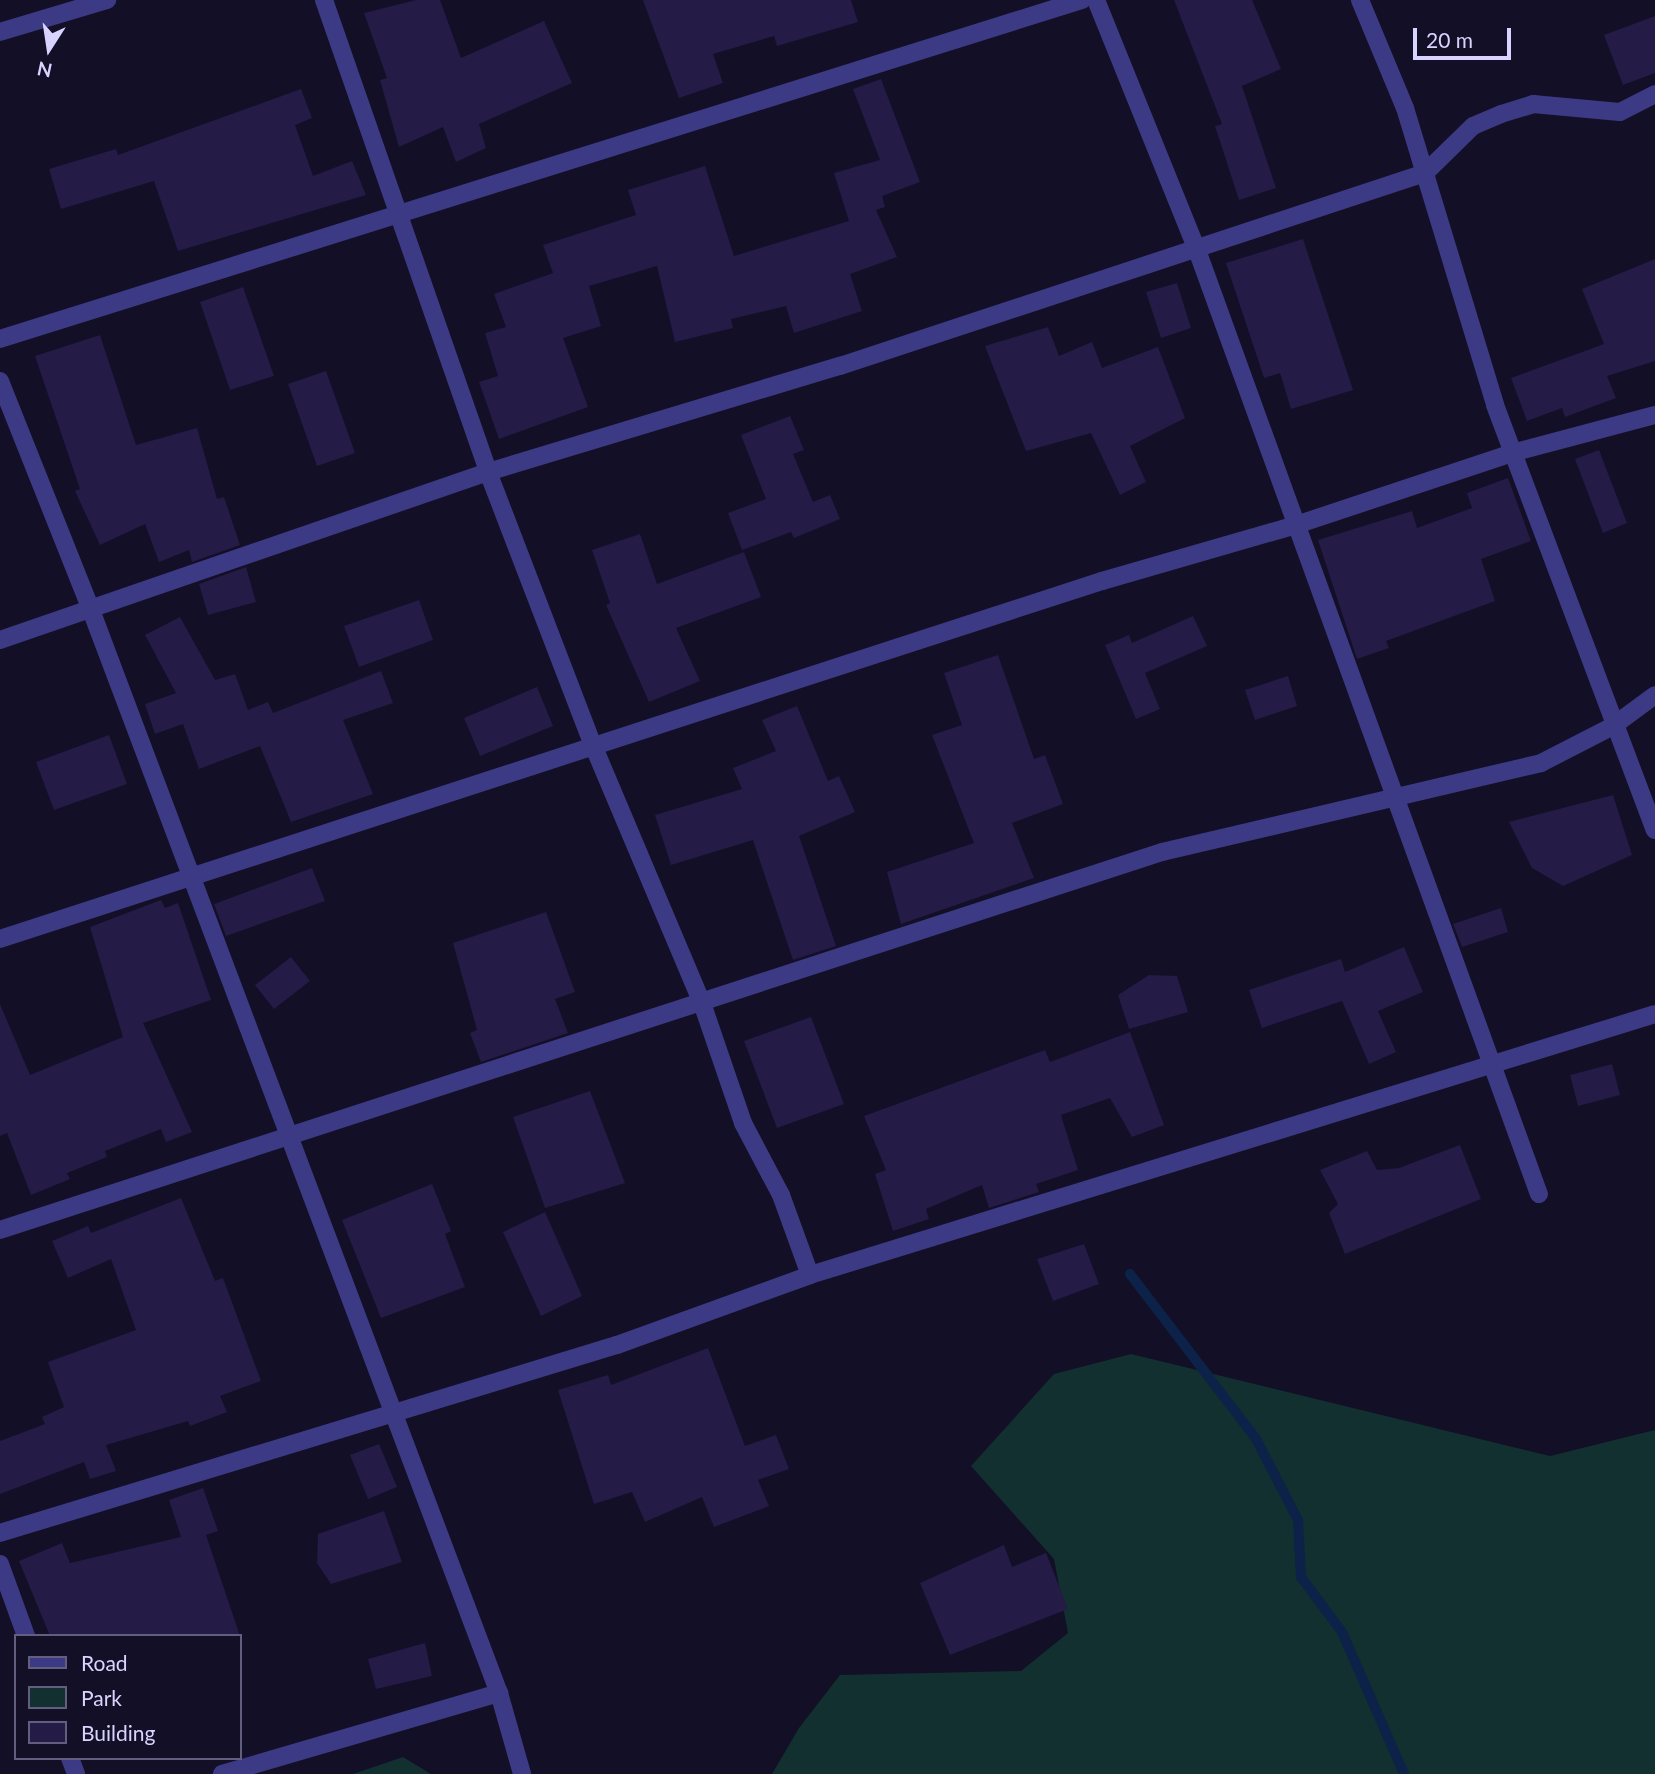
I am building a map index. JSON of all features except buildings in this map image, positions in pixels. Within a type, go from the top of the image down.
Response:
[{"type":"street","points":[[0,32],[107,0]]},
{"type":"street","points":[[324,0],[488,472],[593,744],[702,1003],[743,1123],[781,1195],[810,1275]]},
{"type":"street","points":[[0,339],[1082,0]]},
{"type":"street","points":[[1096,0],[1197,250],[1539,1194]]},
{"type":"street","points":[[1360,0],[1405,108],[1512,453],[1613,726],[1655,830]]},
{"type":"street","points":[[0,640],[488,472],[840,366],[1425,173],[1473,126],[1501,114],[1533,104],[1620,112],[1655,94]]},
{"type":"street","points":[[0,381],[91,610],[499,1693],[522,1774]]},
{"type":"street","points":[[0,939],[593,744],[1102,581],[1296,525],[1512,453],[1655,415]]},
{"type":"street","points":[[0,1230],[1162,852],[1541,763],[1613,726],[1655,695]]},
{"type":"street","points":[[0,1533],[617,1345],[810,1275],[1655,1014]]},
{"type":"street","points":[[0,1564],[25,1634]]},
{"type":"street","points":[[222,1774],[499,1693]]},
{"type":"green space","points":[[1131,1354],[1550,1456],[1655,1430],[1655,1774],[772,1774],[799,1728],[840,1675],[1021,1671],[1068,1633],[1054,1559],[971,1466],[1054,1374]]},
{"type":"green space","points":[[403,1757],[431,1774],[353,1774]]},
{"type":"waterway","points":[[1130,1274],[1256,1439],[1298,1520],[1301,1577],[1342,1632],[1404,1774]]}]
